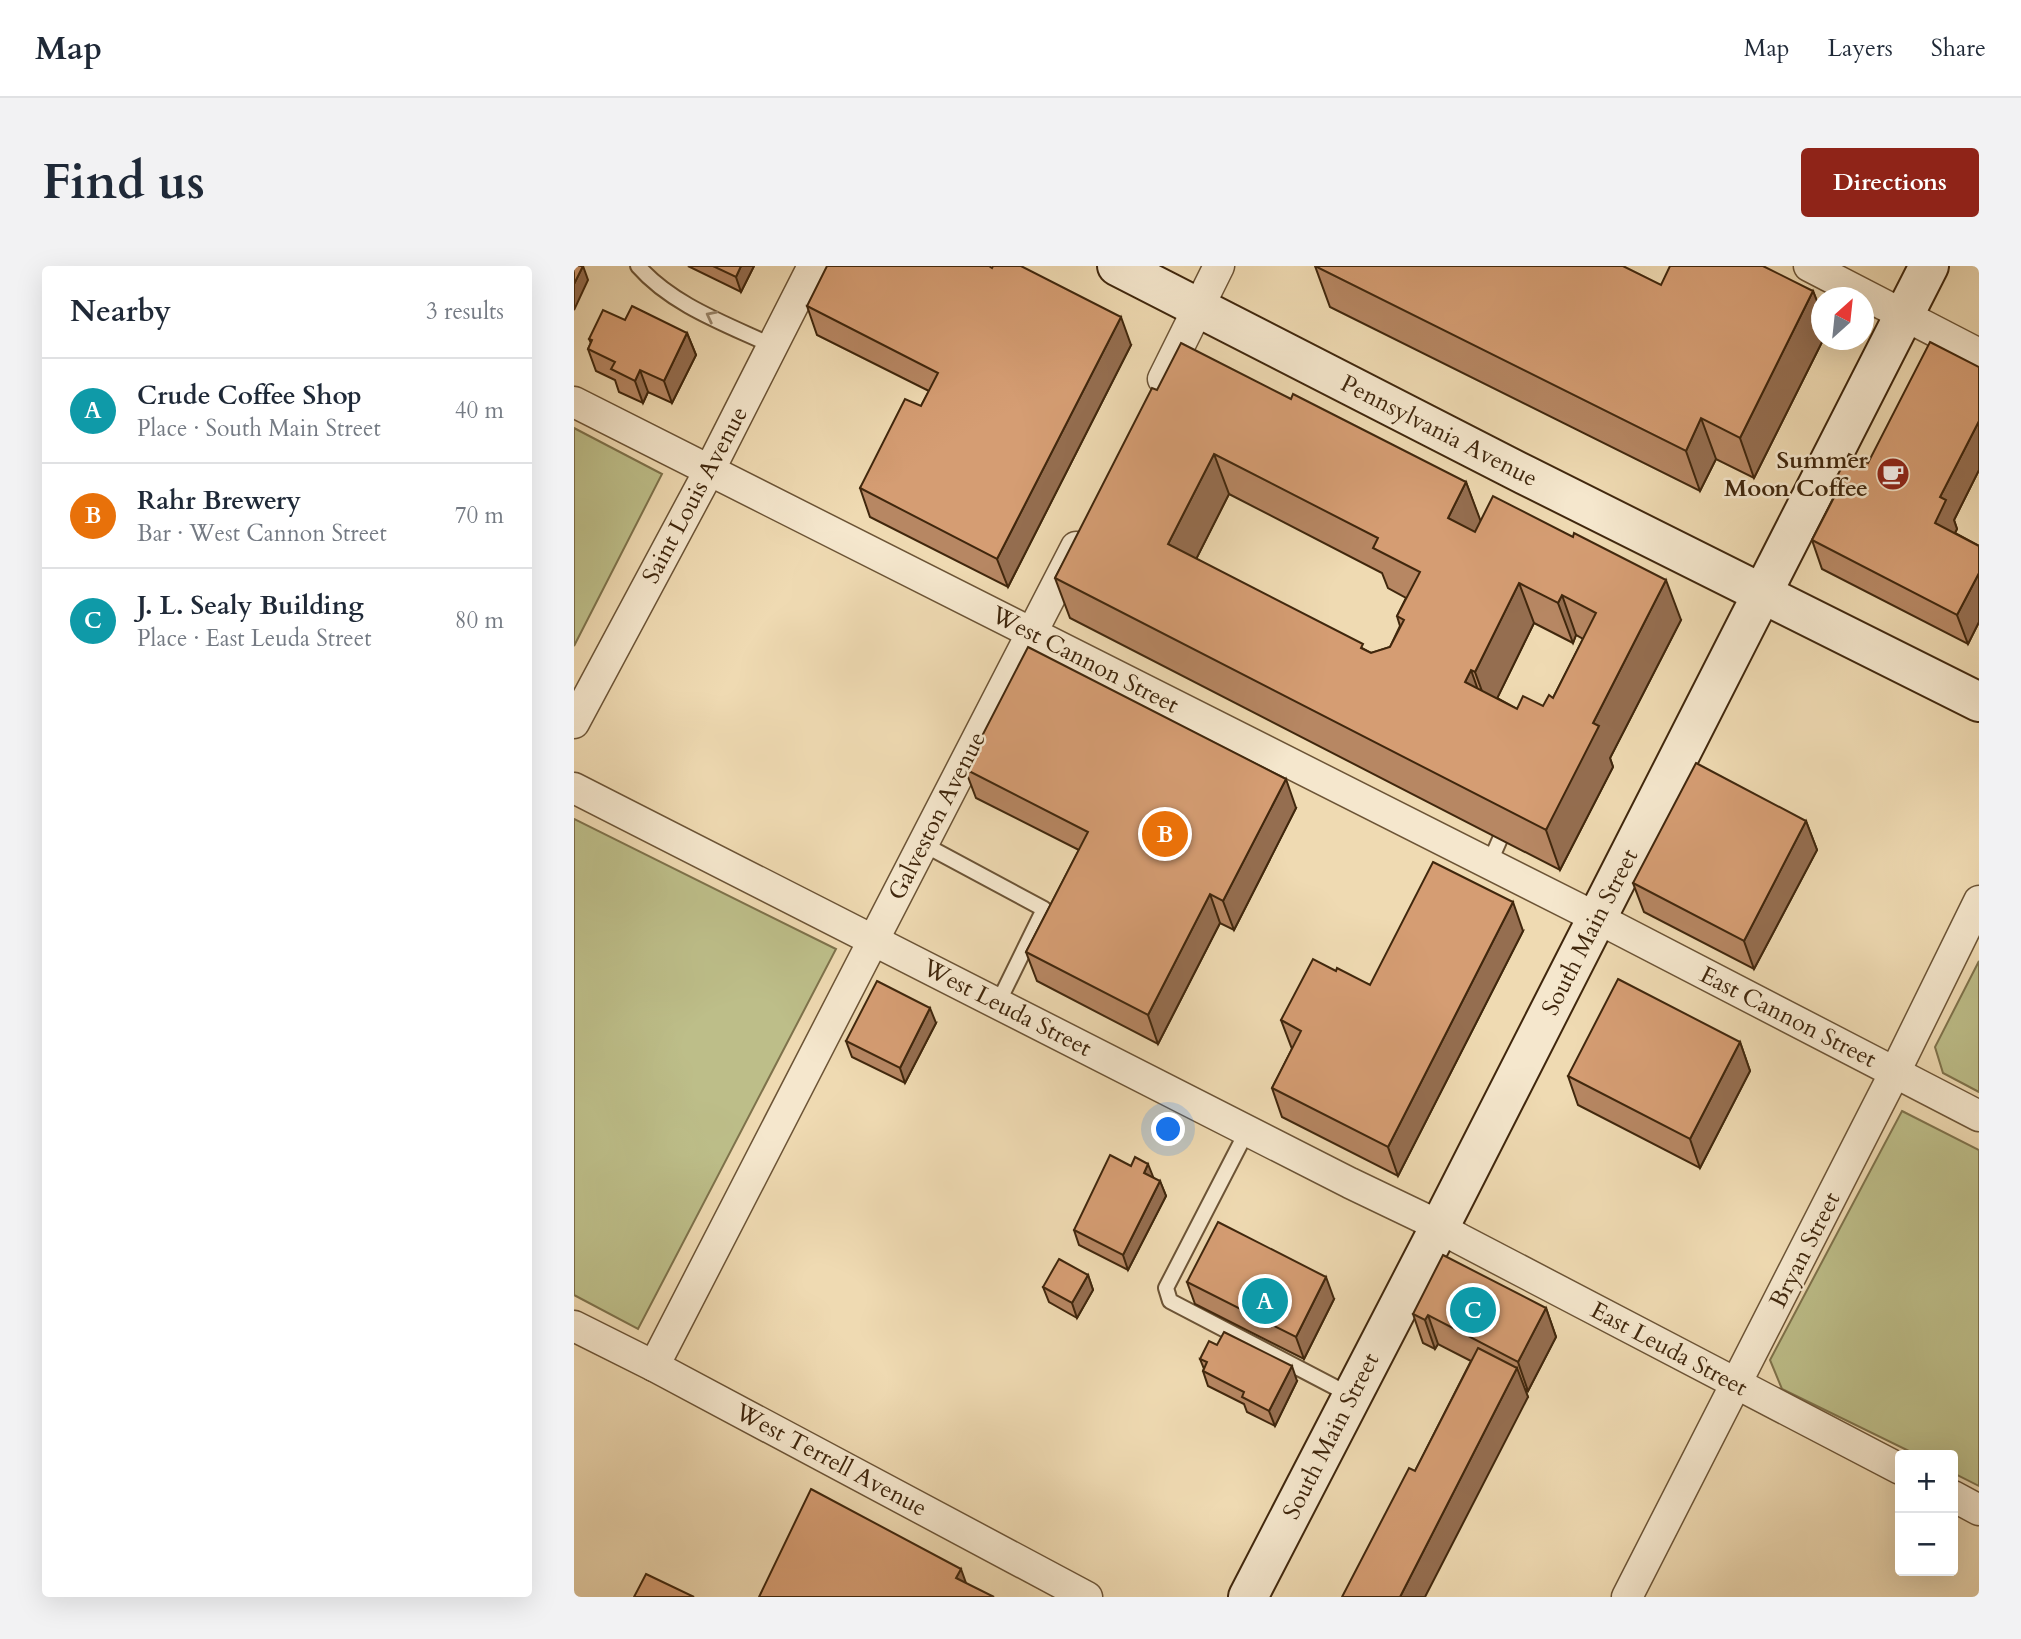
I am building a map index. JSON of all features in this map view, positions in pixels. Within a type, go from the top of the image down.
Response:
[{"type":"street","name":"Saint Louis Avenue","points":[[574,723],[709,471],[813,266]]},
{"type":"street","name":"Pennsylvania Avenue","points":[[1117,266],[1525,475],[1979,702]]},
{"type":"street","points":[[1148,408],[1219,266]]},
{"type":"street","points":[[1809,266],[1904,317],[1977,347]]},
{"type":"street","name":"South Main Street","points":[[1248,1597],[1930,266]]},
{"type":"street","name":"West Cannon Street","points":[[574,402],[1031,634],[1494,851],[1597,918]]},
{"type":"street","name":"Galveston Avenue","points":[[654,1366],[1086,527]]},
{"type":"street","name":"West Leuda Street","points":[[574,788],[1439,1228]]},
{"type":"street","name":"Bryan Street","points":[[1627,1597],[1895,1072],[1979,901]]},
{"type":"street","name":"East Cannon Street","points":[[1597,918],[1979,1116]]},
{"type":"street","name":"East Leuda Street","points":[[1439,1228],[1895,1466]]},
{"type":"street","name":"West Terrell Avenue","points":[[574,1326],[1087,1597]]},
{"type":"street","points":[[1958,1499],[1979,1510]]},
{"type":"lane","points":[[638,266],[672,295],[773,346]]},
{"type":"lane","points":[[923,844],[1044,909],[998,1003]]},
{"type":"lane","points":[[1247,1131],[1166,1288],[1170,1301],[1352,1396]]},
{"type":"green space","points":[[574,428],[662,474],[574,646]]},
{"type":"green space","points":[[574,819],[836,949],[638,1329],[574,1295]]},
{"type":"green space","points":[[1979,961],[1979,1092],[1943,1073],[1935,1047]]},
{"type":"green space","points":[[1902,1111],[1979,1150],[1979,1486],[1958,1476],[1958,1450],[1907,1450],[1782,1389],[1770,1360]]},
{"type":"building","points":[[574,266],[583,266],[574,284]]},
{"type":"building","points":[[713,266],[741,266],[736,277]]},
{"type":"building","points":[[827,266],[1021,266],[1121,317],[997,559],[860,488],[905,399],[921,406],[938,373],[807,306]]},
{"type":"building","points":[[1315,266],[1623,266],[1661,285],[1670,266],[1763,266],[1811,290],[1811,295],[1740,438],[1701,418],[1686,451]]},
{"type":"building","points":[[632,306],[687,333],[664,381],[640,370],[635,381],[611,369],[615,362],[588,349],[592,340],[589,339],[603,310],[625,320]]},
{"type":"building","points":[[1930,342],[1979,367],[1979,421],[1940,497],[1946,500],[1935,523],[1979,546],[1979,573],[1957,615],[1812,540],[1842,482],[1836,478],[1849,454],[1868,463]]},
{"type":"building","points":[[1181,343],[1291,399],[1293,394],[1466,482],[1448,518],[1475,532],[1493,496],[1666,580],[1593,723],[1599,726],[1546,830],[1055,578],[1152,388],[1157,390]],"holes":[[[1214,454],[1378,538],[1373,548],[1420,572],[1397,616],[1404,620],[1390,647],[1371,653],[1361,648],[1363,644],[1168,544]],[[1519,583],[1558,603],[1562,595],[1596,613],[1553,698],[1549,695],[1543,706],[1523,696],[1517,709],[1465,682],[1471,670],[1475,672]]]},
{"type":"building","points":[[1028,647],[1286,779],[1223,901],[1210,894],[1148,1015],[1026,952],[1088,832],[965,769]]},
{"type":"building","points":[[1696,763],[1806,821],[1744,941],[1633,883]]},
{"type":"building","points":[[1433,862],[1513,902],[1388,1147],[1272,1088],[1301,1031],[1281,1020],[1313,959],[1370,985]]},
{"type":"building","points":[[1618,979],[1740,1042],[1690,1139],[1568,1076]]},
{"type":"building","points":[[877,981],[930,1008],[900,1068],[846,1041]]},
{"type":"building","points":[[1110,1155],[1131,1166],[1135,1157],[1148,1164],[1144,1173],[1160,1181],[1123,1255],[1074,1230]]},
{"type":"building","points":[[1218,1222],[1326,1277],[1296,1337],[1187,1282]]},
{"type":"building","points":[[1443,1255],[1546,1308],[1518,1362],[1428,1315],[1425,1320],[1413,1314]]},
{"type":"building","points":[[1059,1259],[1088,1275],[1072,1303],[1043,1287]]},
{"type":"building","points":[[1224,1332],[1292,1366],[1269,1411],[1242,1397],[1244,1392],[1203,1371],[1207,1362],[1200,1359],[1209,1341],[1217,1345]]},
{"type":"building","points":[[1478,1348],[1517,1368],[1400,1597],[1342,1597],[1409,1468],[1415,1471]]},
{"type":"building","points":[[811,1489],[961,1569],[956,1578],[994,1597],[759,1597]]},
{"type":"building","points":[[646,1574],[694,1597],[634,1597]]},
{"type":"place","name":"Summer Moon Coffee","points":[[1893,474]]},
{"type":"place","name":"Rahr Brewery","points":[[1165,834]]},
{"type":"place","name":"Crude Coffee Shop","points":[[1265,1301]]},
{"type":"place","name":"J. L. Sealy Building","points":[[1473,1310]]}]
